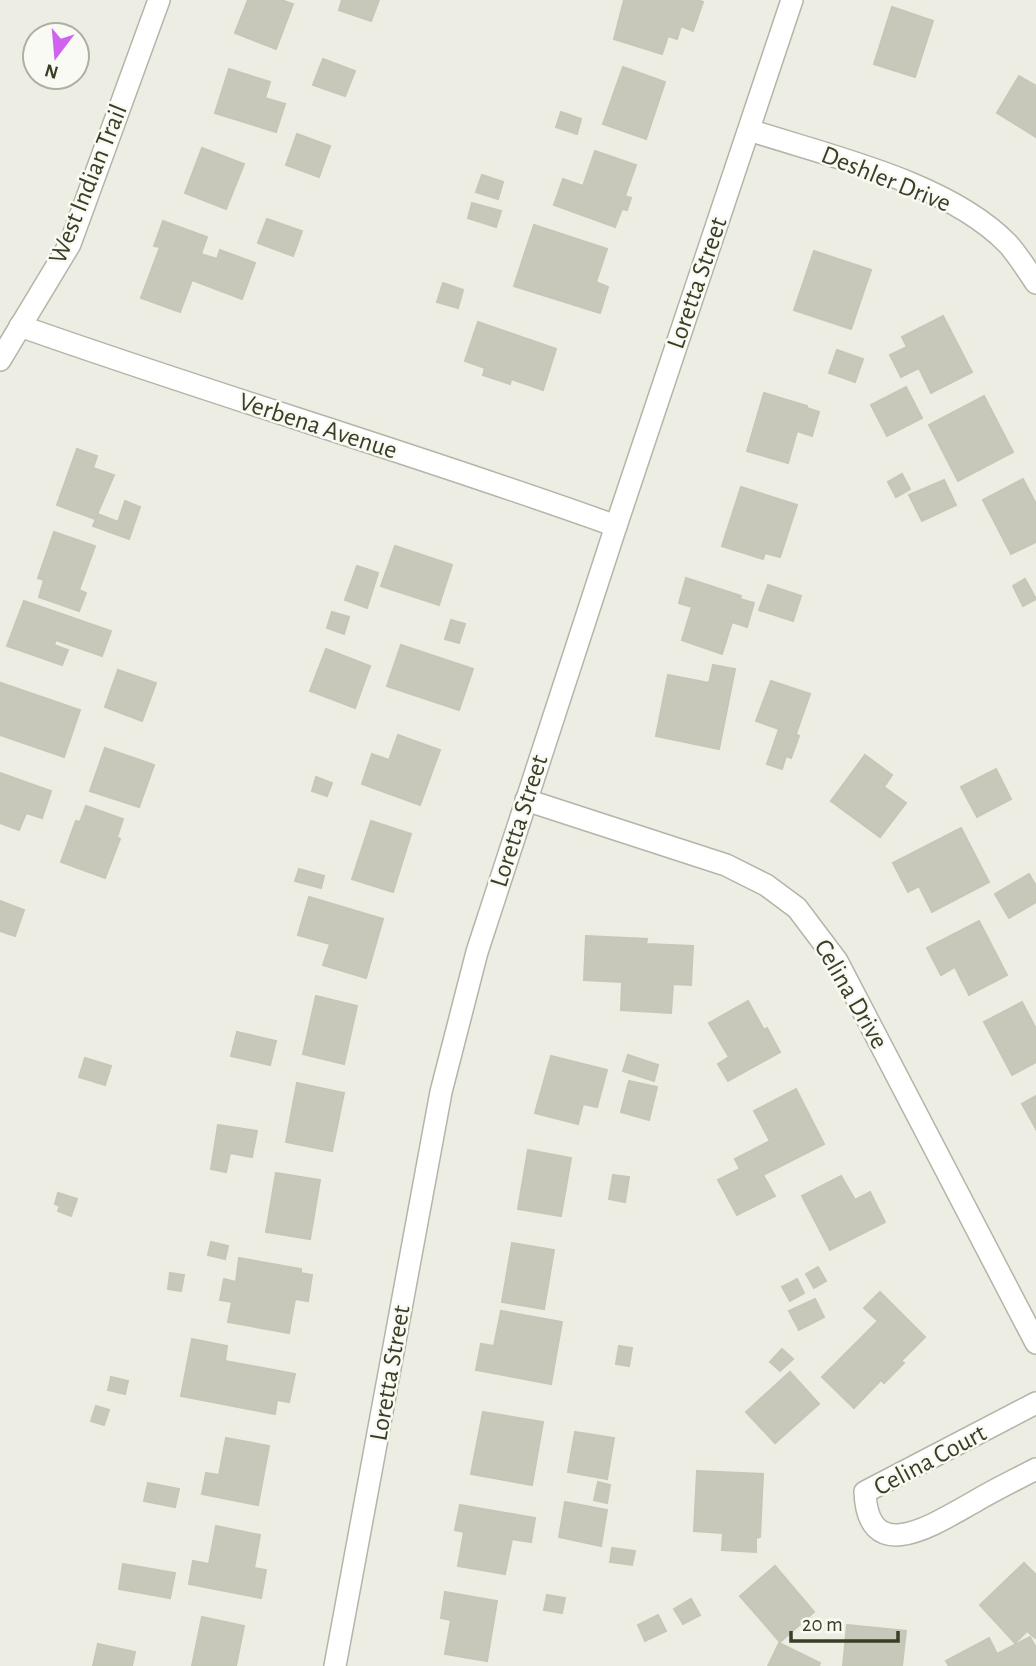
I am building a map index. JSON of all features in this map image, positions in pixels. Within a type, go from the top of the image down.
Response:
[{"type":"street","name":"West Indian Trail","points":[[0,360],[70,244],[159,0]]},
{"type":"street","name":"Loretta Street","points":[[335,1666],[441,1092],[477,953],[792,0]]},
{"type":"street","name":"Deshler Drive","points":[[748,130],[880,172],[956,206],[983,223],[1008,244],[1036,283]]},
{"type":"street","name":"Verbena Avenue","points":[[20,326],[148,371],[498,483],[616,526]]},
{"type":"street","name":"Celina Drive","points":[[526,800],[726,865],[766,885],[797,908],[837,961],[1036,1343]]},
{"type":"street","name":"Celina Court","points":[[1036,1404],[865,1492],[866,1508],[872,1524],[884,1533],[899,1536],[930,1526],[1036,1469]]},
{"type":"building","points":[[248,0],[281,0],[293,4],[276,49],[235,33]]},
{"type":"building","points":[[342,0],[379,0],[371,21],[339,10]]},
{"type":"building","points":[[624,0],[703,2],[693,31],[681,26],[677,39],[668,36],[662,54],[614,39]]},
{"type":"building","points":[[892,7],[933,21],[915,77],[874,64]]},
{"type":"building","points":[[323,59],[355,71],[345,96],[313,85]]},
{"type":"building","points":[[623,67],[665,82],[646,139],[603,124]]},
{"type":"building","points":[[229,69],[270,82],[265,98],[285,104],[276,132],[215,113]]},
{"type":"building","points":[[1019,76],[1036,86],[1036,137],[997,113]]},
{"type":"building","points":[[561,112],[581,119],[577,134],[556,127]]},
{"type":"building","points":[[297,134],[330,146],[319,177],[286,165]]},
{"type":"building","points":[[202,148],[244,164],[226,209],[185,193]]},
{"type":"building","points":[[595,151],[636,165],[625,196],[631,198],[627,210],[622,209],[615,227],[554,205],[563,179],[583,186]]},
{"type":"building","points":[[482,175],[503,182],[498,199],[476,192]]},
{"type":"building","points":[[472,203],[501,211],[496,227],[468,218]]},
{"type":"building","points":[[267,219],[302,231],[293,256],[258,243]]},
{"type":"building","points":[[163,221],[207,237],[201,254],[217,259],[220,250],[255,263],[242,299],[192,280],[180,312],[141,298],[160,247],[154,246]]},
{"type":"building","points":[[534,225],[607,249],[596,282],[608,287],[600,313],[514,286]]},
{"type":"building","points":[[814,251],[871,270],[851,329],[794,310]]},
{"type":"building","points":[[443,283],[463,290],[458,308],[437,302]]},
{"type":"building","points":[[943,316],[972,372],[931,393],[919,368],[901,377],[890,355],[907,347],[902,337]]},
{"type":"building","points":[[478,322],[556,349],[543,390],[511,379],[510,384],[483,375],[485,368],[465,361]]},
{"type":"building","points":[[837,350],[863,359],[855,382],[829,373]]},
{"type":"building","points":[[906,387],[922,418],[887,436],[871,405]]},
{"type":"building","points":[[764,393],[819,412],[812,436],[797,431],[788,463],[747,451]]},
{"type":"building","points":[[984,396],[1013,452],[958,481],[929,425]]},
{"type":"building","points":[[77,449],[97,456],[93,468],[114,475],[95,519],[57,505]]},
{"type":"building","points":[[902,474],[910,489],[896,497],[888,482]]},
{"type":"building","points":[[1023,479],[1036,504],[1036,542],[1011,554],[983,500]]},
{"type":"building","points":[[944,480],[956,505],[922,521],[909,495]]},
{"type":"building","points":[[741,487],[797,505],[780,557],[765,553],[763,559],[722,546]]},
{"type":"building","points":[[125,501],[140,507],[129,539],[93,526],[98,514],[118,522]]},
{"type":"building","points":[[54,532],[95,546],[79,590],[86,593],[79,611],[39,597],[44,580],[38,578]]},
{"type":"building","points":[[395,546],[452,565],[439,605],[381,586]]},
{"type":"building","points":[[357,566],[378,573],[367,608],[345,600]]},
{"type":"building","points":[[686,578],[754,603],[747,627],[732,622],[722,654],[682,640],[692,607],[679,603]]},
{"type":"building","points":[[1025,579],[1036,599],[1023,606],[1013,586]]},
{"type":"building","points":[[768,585],[801,596],[793,621],[759,610]]},
{"type":"building","points":[[24,601],[111,631],[102,656],[56,640],[54,645],[68,650],[62,665],[7,646]]},
{"type":"building","points":[[332,612],[349,617],[344,634],[327,628]]},
{"type":"building","points":[[451,620],[465,624],[459,643],[445,639]]},
{"type":"building","points":[[401,645],[473,669],[459,710],[387,686]]},
{"type":"building","points":[[326,649],[370,666],[355,708],[310,691]]},
{"type":"building","points":[[713,665],[735,669],[719,749],[656,736],[668,675],[709,683]]},
{"type":"building","points":[[118,670],[156,683],[142,721],[105,707]]},
{"type":"building","points":[[771,681],[810,694],[791,758],[786,756],[782,769],[767,764],[779,729],[756,721]]},
{"type":"building","points":[[1,683],[80,710],[64,757],[0,735]]},
{"type":"building","points":[[398,735],[440,750],[420,805],[362,784],[372,754],[389,760]]},
{"type":"building","points":[[105,748],[154,765],[139,807],[90,791]]},
{"type":"building","points":[[865,755],[892,775],[884,787],[906,803],[880,837],[831,801]]},
{"type":"building","points":[[996,769],[1011,799],[977,817],[961,787]]},
{"type":"building","points":[[0,773],[51,791],[42,818],[26,813],[19,830],[0,823]]},
{"type":"building","points":[[316,777],[332,783],[327,796],[312,791]]},
{"type":"building","points":[[86,806],[123,819],[117,837],[120,839],[105,878],[61,862],[76,821],[80,822]]},
{"type":"building","points":[[371,821],[411,834],[393,892],[352,879]]},
{"type":"building","points":[[961,828],[989,882],[932,912],[919,886],[908,892],[893,863]]},
{"type":"building","points":[[299,869],[324,876],[321,888],[295,881]]},
{"type":"building","points":[[1029,874],[1036,886],[1036,902],[1009,918],[995,894]]},
{"type":"building","points":[[309,897],[383,919],[366,978],[323,965],[330,944],[298,935]]},
{"type":"building","points":[[0,901],[24,910],[15,936],[0,931]]},
{"type":"building","points":[[979,921],[1007,975],[969,995],[955,967],[941,975],[927,948]]},
{"type":"building","points":[[586,936],[647,939],[646,944],[693,946],[691,985],[673,984],[671,1013],[621,1010],[622,982],[584,980]]},
{"type":"building","points":[[316,996],[357,1006],[344,1064],[303,1054]]},
{"type":"building","points":[[748,1001],[780,1052],[728,1081],[718,1064],[729,1057],[709,1023]]},
{"type":"building","points":[[1022,1002],[1036,1029],[1036,1062],[1012,1075],[984,1022]]},
{"type":"building","points":[[237,1032],[276,1041],[270,1065],[231,1056]]},
{"type":"building","points":[[628,1055],[658,1065],[654,1081],[623,1071]]},
{"type":"building","points":[[551,1056],[607,1070],[597,1107],[583,1104],[578,1124],[535,1113]]},
{"type":"building","points":[[85,1058],[111,1066],[105,1085],[79,1077]]},
{"type":"building","points":[[629,1081],[657,1087],[649,1120],[621,1112]]},
{"type":"building","points":[[297,1083],[344,1093],[332,1151],[286,1142]]},
{"type":"building","points":[[796,1089],[824,1144],[763,1175],[775,1196],[737,1215],[718,1180],[740,1169],[735,1159],[770,1141],[754,1111]]},
{"type":"building","points":[[1036,1096],[1036,1129],[1022,1104]]},
{"type":"building","points":[[218,1125],[257,1131],[252,1157],[230,1153],[226,1172],[211,1169]]},
{"type":"building","points":[[528,1150],[571,1158],[561,1216],[518,1209]]},
{"type":"building","points":[[276,1173],[320,1180],[310,1239],[266,1232]]},
{"type":"building","points":[[613,1175],[629,1177],[625,1202],[609,1199]]},
{"type":"building","points":[[841,1176],[855,1200],[870,1192],[885,1222],[830,1250],[802,1196]]},
{"type":"building","points":[[58,1193],[77,1199],[71,1216],[58,1211],[60,1206],[55,1204]]},
{"type":"building","points":[[211,1242],[228,1246],[225,1259],[208,1255]]},
{"type":"building","points":[[512,1243],[554,1250],[544,1309],[502,1302]]},
{"type":"building","points":[[239,1258],[301,1269],[301,1273],[312,1275],[308,1301],[295,1299],[289,1333],[228,1322],[232,1302],[220,1300],[224,1279],[236,1282]]},
{"type":"building","points":[[818,1267],[826,1281],[814,1288],[806,1274]]},
{"type":"building","points":[[170,1273],[184,1275],[181,1291],[168,1289]]},
{"type":"building","points":[[797,1279],[804,1293],[790,1301],[782,1287]]},
{"type":"building","points":[[880,1292],[925,1337],[884,1383],[881,1380],[854,1408],[822,1377],[878,1321],[864,1308]]},
{"type":"building","points":[[815,1299],[824,1317],[799,1330],[789,1311]]},
{"type":"building","points":[[501,1311],[562,1322],[551,1384],[476,1370],[481,1344],[494,1346]]},
{"type":"building","points":[[192,1339],[227,1346],[225,1361],[295,1374],[289,1402],[277,1400],[275,1414],[181,1396]]},
{"type":"building","points":[[619,1346],[632,1348],[629,1366],[616,1364]]},
{"type":"building","points":[[782,1349],[793,1359],[780,1371],[770,1362]]},
{"type":"building","points":[[790,1372],[819,1404],[775,1443],[746,1412]]},
{"type":"building","points":[[111,1377],[128,1381],[125,1394],[108,1390]]},
{"type":"building","points":[[96,1406],[109,1410],[104,1425],[91,1421]]},
{"type":"building","points":[[483,1412],[543,1422],[532,1485],[471,1474]]},
{"type":"building","points":[[575,1432],[614,1438],[607,1479],[568,1472]]},
{"type":"building","points":[[226,1438],[269,1446],[258,1505],[202,1494],[206,1473],[219,1475]]},
{"type":"building","points":[[697,1471],[763,1474],[760,1537],[756,1538],[756,1552],[722,1550],[723,1533],[694,1531]]},
{"type":"building","points":[[598,1482],[610,1485],[607,1503],[594,1500]]},
{"type":"building","points":[[148,1483],[179,1489],[175,1507],[144,1501]]},
{"type":"building","points":[[565,1502],[607,1510],[601,1546],[559,1537]]},
{"type":"building","points":[[460,1505],[535,1518],[531,1542],[512,1539],[505,1574],[458,1566],[464,1532],[455,1530]]},
{"type":"building","points":[[216,1526],[260,1535],[254,1568],[266,1570],[261,1598],[189,1584],[193,1561],[209,1564]]},
{"type":"building","points":[[612,1548],[635,1551],[632,1565],[610,1562]]},
{"type":"building","points":[[1024,1563],[1036,1575],[1036,1637],[1027,1631],[1015,1643],[980,1605]]},
{"type":"building","points":[[123,1564],[175,1573],[170,1598],[119,1589]]},
{"type":"building","points":[[775,1566],[814,1612],[780,1642],[740,1596]]},
{"type":"building","points":[[445,1592],[497,1601],[487,1661],[445,1654],[451,1620],[441,1618]]},
{"type":"building","points":[[547,1595],[565,1598],[562,1613],[544,1610]]},
{"type":"building","points":[[691,1599],[700,1615],[683,1624],[674,1609]]},
{"type":"building","points":[[658,1615],[666,1631],[645,1641],[638,1625]]},
{"type":"building","points":[[202,1617],[244,1626],[236,1666],[192,1666]]},
{"type":"building","points":[[847,1625],[906,1631],[902,1666],[843,1666]]},
{"type":"building","points":[[1030,1637],[1036,1648],[1036,1666],[949,1666],[946,1661],[989,1638],[997,1654]]},
{"type":"building","points":[[779,1643],[820,1663],[819,1666],[768,1666]]},
{"type":"building","points":[[98,1644],[135,1652],[132,1666],[93,1666]]}]
